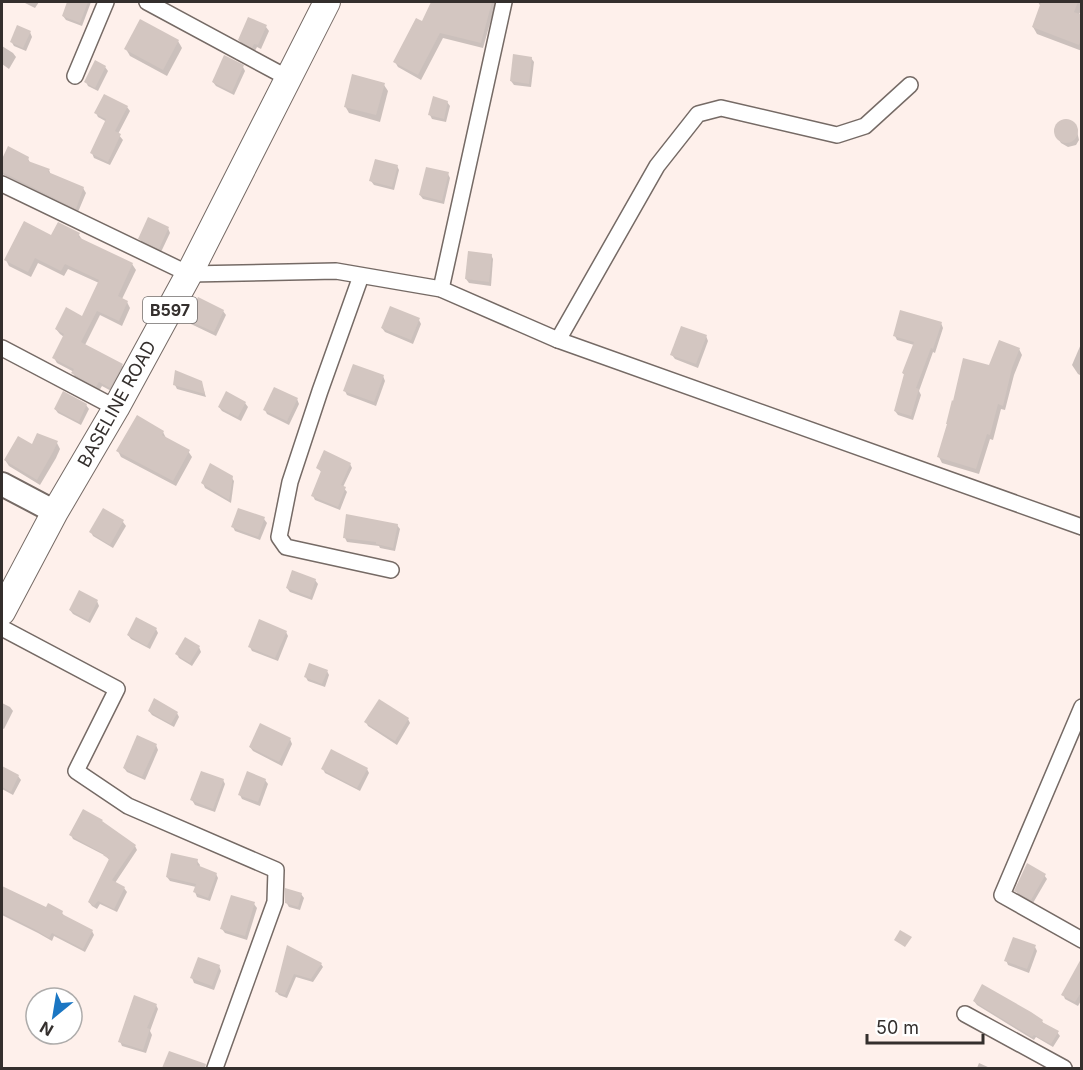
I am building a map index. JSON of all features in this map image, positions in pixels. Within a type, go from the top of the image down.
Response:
[{"type":"main road","name":"BASELINE ROAD","points":[[2,612],[55,512],[116,408],[189,274],[327,2]]},
{"type":"street","points":[[75,76],[106,2]]},
{"type":"street","points":[[147,2],[288,78]]},
{"type":"street","points":[[441,289],[504,2]]},
{"type":"street","points":[[558,340],[657,166],[698,114],[721,108],[837,135],[865,126],[910,85]]},
{"type":"street","points":[[2,184],[189,274],[336,271],[441,289],[558,340],[1082,527]]},
{"type":"street","points":[[362,276],[290,482],[279,537],[286,547],[391,570]]},
{"type":"street","points":[[2,348],[116,408]]},
{"type":"street","points":[[2,484],[55,512]]},
{"type":"street","points":[[2,628],[117,689],[76,771],[128,806],[276,870],[275,902],[215,1068]]},
{"type":"street","points":[[1082,707],[1002,895],[1082,940]]},
{"type":"street","points":[[965,1014],[1064,1068]]},
{"type":"building","points":[[67,2],[88,2],[80,23],[62,16]]},
{"type":"building","points":[[431,2],[492,2],[481,43],[440,33],[418,75],[393,62],[416,18],[422,21]]},
{"type":"building","points":[[1041,2],[1078,2],[1074,12],[1082,15],[1082,37],[1079,45],[1032,27]]},
{"type":"building","points":[[248,17],[267,25],[258,45],[254,44],[252,48],[238,40]]},
{"type":"building","points":[[140,19],[179,40],[163,70],[124,49]]},
{"type":"building","points":[[17,25],[31,31],[23,48],[10,42]]},
{"type":"building","points":[[513,54],[532,57],[529,84],[510,81]]},
{"type":"building","points":[[224,55],[244,65],[232,92],[212,82]]},
{"type":"building","points":[[95,60],[106,66],[95,88],[84,82]]},
{"type":"building","points":[[352,74],[385,83],[376,115],[344,107]]},
{"type":"building","points":[[104,94],[128,106],[115,131],[121,134],[108,162],[90,153],[106,119],[94,113]]},
{"type":"building","points":[[433,96],[448,101],[444,119],[428,115]]},
{"type":"building","points":[[1066,119],[1075,122],[1078,131],[1075,140],[1066,143],[1057,140],[1054,131],[1057,122]]},
{"type":"building","points":[[8,146],[29,157],[28,161],[50,169],[48,172],[84,187],[76,209],[2,172],[2,159]]},
{"type":"building","points":[[375,159],[398,165],[392,187],[369,181]]},
{"type":"building","points":[[426,167],[449,172],[442,201],[419,195]]},
{"type":"building","points":[[148,217],[169,227],[159,249],[138,239]]},
{"type":"building","points":[[24,221],[51,235],[58,222],[80,233],[78,237],[133,263],[118,296],[128,301],[119,321],[97,311],[81,342],[123,364],[110,388],[99,382],[96,387],[71,373],[74,369],[52,358],[64,334],[55,329],[66,307],[82,316],[99,280],[65,264],[61,271],[35,258],[28,272],[4,260]]},
{"type":"building","points":[[468,251],[492,254],[489,282],[465,279]]},
{"type":"building","points":[[198,297],[224,310],[214,332],[187,320]]},
{"type":"building","points":[[390,306],[420,318],[411,340],[381,328]]},
{"type":"building","points":[[900,310],[942,322],[916,388],[919,389],[911,416],[894,411],[904,374],[902,373],[914,342],[893,336]]},
{"type":"building","points":[[681,326],[707,335],[696,364],[670,355]]},
{"type":"building","points":[[999,340],[1020,348],[1012,368],[1003,406],[998,404],[990,435],[987,434],[976,469],[937,457],[963,358],[989,365]]},
{"type":"building","points":[[353,364],[384,375],[374,402],[343,391]]},
{"type":"building","points":[[175,370],[202,381],[205,394],[173,385]]},
{"type":"building","points":[[274,387],[298,398],[287,421],[263,410]]},
{"type":"building","points":[[63,391],[87,404],[79,422],[54,409]]},
{"type":"building","points":[[226,391],[246,402],[238,417],[218,407]]},
{"type":"building","points":[[137,415],[164,431],[162,435],[190,450],[173,481],[116,451]]},
{"type":"building","points":[[37,433],[58,441],[37,480],[4,460],[18,436],[32,444]]},
{"type":"building","points":[[324,450],[351,463],[341,485],[346,487],[338,507],[311,496],[321,471],[316,468]]},
{"type":"building","points":[[210,463],[233,476],[229,500],[201,483]]},
{"type":"building","points":[[103,508],[124,520],[110,545],[89,532]]},
{"type":"building","points":[[238,508],[265,517],[258,537],[231,527]]},
{"type":"building","points":[[346,514],[398,524],[393,548],[376,544],[376,542],[343,538]]},
{"type":"building","points":[[292,570],[316,579],[310,597],[286,588]]},
{"type":"building","points":[[79,590],[98,600],[88,620],[69,610]]},
{"type":"building","points":[[136,617],[157,628],[147,646],[127,635]]},
{"type":"building","points":[[259,619],[287,631],[275,658],[248,647]]},
{"type":"building","points":[[185,637],[200,646],[190,663],[175,654]]},
{"type":"building","points":[[309,663],[328,670],[322,684],[304,677]]},
{"type":"building","points":[[154,698],[178,712],[171,724],[148,711]]},
{"type":"building","points":[[379,699],[409,718],[395,741],[364,722]]},
{"type":"building","points":[[260,723],[291,738],[279,762],[249,747]]},
{"type":"building","points":[[137,735],[157,744],[142,777],[123,768]]},
{"type":"building","points":[[331,749],[368,768],[357,788],[321,769]]},
{"type":"building","points":[[2,766],[19,775],[11,792],[2,787]]},
{"type":"building","points":[[201,771],[224,779],[213,809],[190,800]]},
{"type":"building","points":[[247,771],[266,779],[258,802],[238,795]]},
{"type":"building","points":[[83,809],[103,820],[136,845],[112,880],[125,887],[114,909],[98,901],[94,906],[88,902],[109,859],[69,835]]},
{"type":"building","points":[[171,853],[198,859],[197,865],[217,873],[208,898],[193,892],[196,884],[166,877]]},
{"type":"building","points":[[1027,863],[1046,874],[1031,900],[1014,891]]},
{"type":"building","points":[[2,886],[46,907],[48,903],[63,911],[62,914],[93,930],[83,949],[52,933],[49,938],[2,913]]},
{"type":"building","points":[[285,888],[302,893],[298,907],[285,903]]},
{"type":"building","points":[[231,895],[255,902],[245,936],[220,929]]},
{"type":"building","points":[[900,930],[912,937],[905,947],[894,940]]},
{"type":"building","points":[[1013,937],[1036,945],[1027,969],[1004,961]]},
{"type":"building","points":[[287,945],[322,963],[311,979],[294,974],[285,995],[275,992]]},
{"type":"building","points":[[198,957],[220,965],[212,986],[190,978]]},
{"type":"building","points":[[1082,957],[1082,991],[1075,1002],[1061,995]]},
{"type":"building","points":[[982,984],[1059,1031],[1051,1044],[1034,1035],[1032,1037],[973,1001]]},
{"type":"building","points":[[134,995],[157,1004],[147,1028],[150,1029],[143,1050],[118,1042]]},
{"type":"building","points":[[169,1051],[206,1064],[205,1068],[162,1068]]}]
